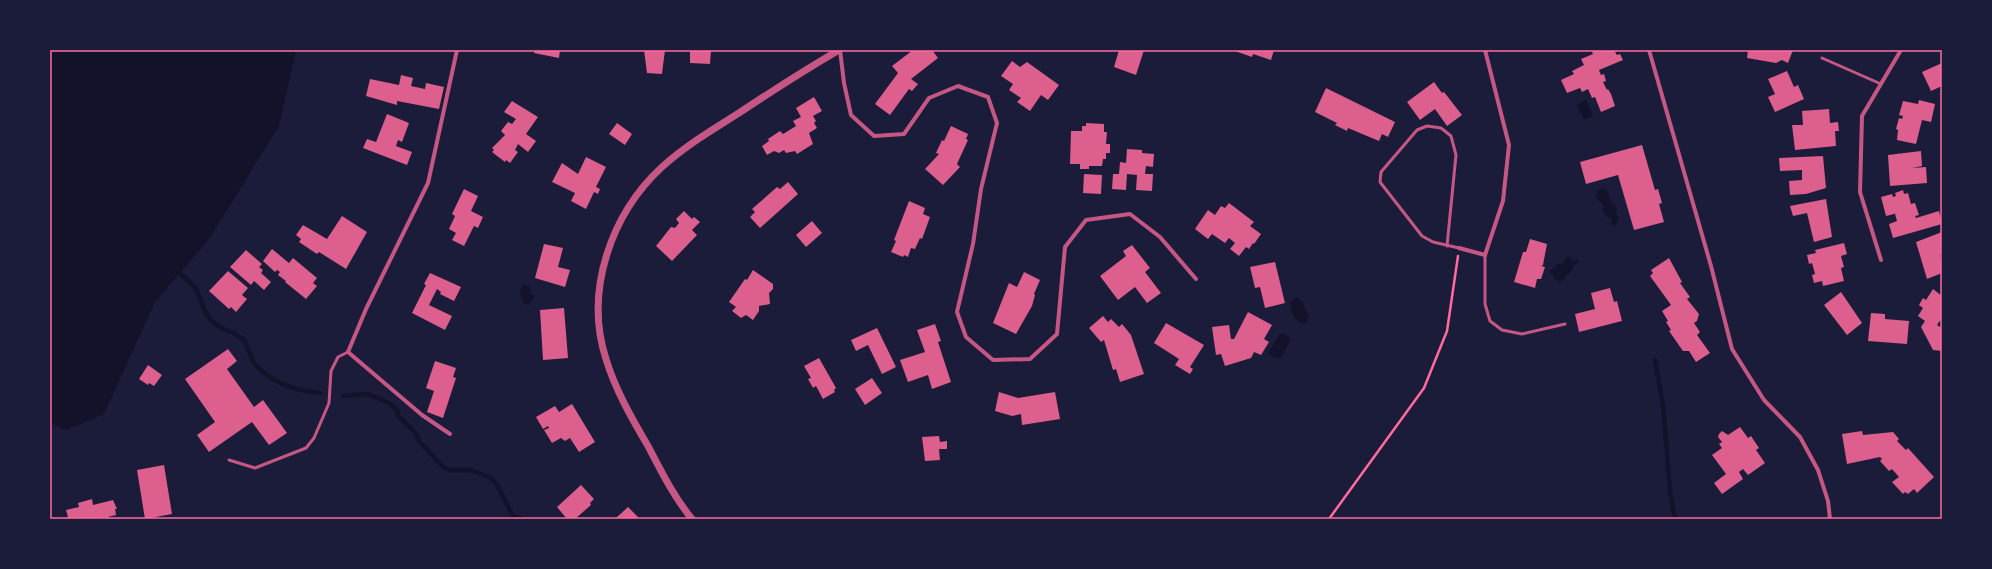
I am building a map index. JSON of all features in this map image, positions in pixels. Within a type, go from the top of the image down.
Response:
[{"type":"street","points":[[450,434],[422,415],[348,352],[366,309],[428,183],[457,50]]},
{"type":"street","points":[[692,519],[670,486],[639,431],[606,359],[600,335],[599,314],[602,275],[608,252],[618,226],[634,199],[667,163],[711,130],[840,50],[844,83],[851,115],[874,136],[904,134],[929,98],[958,86],[988,97],[997,123],[981,189],[973,244],[957,312],[966,337],[993,360],[1030,359],[1057,334],[1064,247],[1086,220],[1130,214],[1160,237],[1196,279]]},
{"type":"street","points":[[1460,248],[1485,255],[1503,201],[1509,145],[1485,50]]},
{"type":"street","points":[[1649,50],[1711,266],[1732,349],[1764,400],[1800,437],[1818,470],[1828,501],[1830,519]]},
{"type":"street","points":[[1881,260],[1860,192],[1862,116],[1901,50]]},
{"type":"lane","points":[[1822,58],[1880,84]]},
{"type":"lane","points":[[1447,246],[1456,155],[1451,136],[1441,128],[1427,126],[1417,130],[1394,156],[1381,172],[1380,182],[1422,236],[1433,242],[1447,246],[1460,248]]},
{"type":"lane","points":[[1485,255],[1484,304],[1490,321],[1502,330],[1522,334],[1565,324]]},
{"type":"lane","points":[[229,460],[256,468],[306,448],[314,438],[328,403],[331,371],[338,357],[348,352]]},
{"type":"path","points":[[1329,519],[1424,388],[1447,331],[1460,248]]},
{"type":"shaded area","points":[[50,50],[296,50],[279,126],[209,239],[155,302],[104,414],[66,430],[50,423]]},
{"type":"shaded area","points":[[1586,100],[1593,116],[1584,120],[1577,105]]},
{"type":"shaded area","points":[[1604,188],[1614,206],[1617,208],[1615,212],[1619,217],[1616,226],[1611,224],[1612,219],[1606,216],[1602,210],[1603,205],[1596,197],[1596,191]]},
{"type":"shaded area","points":[[1568,256],[1572,260],[1579,260],[1579,262],[1574,265],[1571,272],[1566,275],[1564,280],[1559,282],[1553,277],[1553,274],[1550,273],[1550,270],[1554,269],[1557,264],[1562,264]]},
{"type":"shaded area","points":[[523,285],[531,287],[530,293],[535,296],[529,305],[526,305],[522,300],[520,291]]},
{"type":"shaded area","points":[[1297,297],[1302,301],[1309,317],[1307,322],[1303,324],[1294,318],[1291,312],[1291,301]]},
{"type":"shaded area","points":[[1283,333],[1289,337],[1290,341],[1281,358],[1277,358],[1270,355],[1269,352],[1279,335]]},
{"type":"building","points":[[535,50],[560,50],[559,58],[534,53]]},
{"type":"building","points":[[644,50],[665,50],[662,74],[647,73]]},
{"type":"building","points":[[690,50],[711,50],[710,64],[690,63]]},
{"type":"building","points":[[913,50],[929,50],[930,52],[932,50],[938,58],[911,79],[918,84],[912,91],[909,89],[890,115],[875,104],[898,73],[892,66]]},
{"type":"building","points":[[1119,50],[1144,50],[1136,75],[1114,67]]},
{"type":"building","points":[[1232,50],[1274,50],[1271,60],[1253,54],[1252,57]]},
{"type":"building","points":[[1597,50],[1620,50],[1615,52],[1617,55],[1620,54],[1623,60],[1599,70],[1601,75],[1604,74],[1606,81],[1603,82],[1611,94],[1615,106],[1601,112],[1595,97],[1592,98],[1588,89],[1582,92],[1580,88],[1567,93],[1561,80],[1574,74],[1572,71],[1584,65],[1581,59],[1593,54],[1592,52]]},
{"type":"building","points":[[1748,50],[1793,50],[1788,63],[1782,60],[1776,63],[1747,58]]},
{"type":"building","points":[[1012,61],[1020,67],[1027,62],[1059,85],[1048,100],[1041,95],[1030,111],[1017,102],[1021,98],[1009,90],[1013,84],[1001,76]]},
{"type":"building","points":[[1942,63],[1942,86],[1931,91],[1922,72]]},
{"type":"building","points":[[1787,71],[1794,87],[1798,85],[1804,99],[1775,112],[1768,97],[1775,94],[1768,79]]},
{"type":"building","points":[[401,75],[413,78],[411,86],[425,89],[426,83],[444,87],[439,109],[397,101],[397,105],[366,96],[370,79],[399,85]]},
{"type":"building","points":[[1434,82],[1462,115],[1447,126],[1435,109],[1420,120],[1407,102]]},
{"type":"building","points":[[1326,88],[1395,122],[1388,137],[1382,134],[1379,141],[1348,128],[1347,131],[1335,125],[1337,123],[1315,112]]},
{"type":"building","points":[[814,97],[822,111],[813,116],[816,121],[814,123],[817,128],[809,133],[813,144],[797,154],[795,151],[786,153],[784,150],[779,153],[774,151],[767,155],[762,146],[769,141],[768,139],[780,131],[783,134],[796,126],[793,121],[801,117],[796,108]]},
{"type":"building","points":[[1919,100],[1935,104],[1931,122],[1922,120],[1916,144],[1897,140],[1898,130],[1896,129],[1899,118],[1902,119],[1903,116],[1899,115],[1903,101],[1918,104]]},
{"type":"building","points":[[512,101],[538,117],[526,134],[536,141],[528,152],[518,144],[515,150],[518,152],[510,163],[506,160],[505,162],[492,152],[494,150],[492,148],[505,135],[501,131],[508,122],[512,124],[516,119],[504,112]]},
{"type":"building","points":[[1829,109],[1830,123],[1838,122],[1839,131],[1835,131],[1836,146],[1795,150],[1792,125],[1803,125],[1802,111]]},
{"type":"building","points":[[387,114],[409,123],[402,142],[398,140],[396,146],[412,152],[407,165],[363,148],[367,139],[376,142]]},
{"type":"building","points":[[617,123],[632,134],[625,145],[609,134]]},
{"type":"building","points":[[1086,123],[1104,124],[1104,132],[1107,132],[1106,144],[1110,144],[1110,153],[1106,153],[1106,159],[1103,159],[1102,166],[1089,166],[1089,169],[1080,169],[1080,164],[1070,164],[1071,131],[1082,131],[1082,126],[1086,126]]},
{"type":"building","points":[[951,126],[968,134],[966,139],[968,140],[957,164],[960,167],[943,185],[925,169],[939,154],[936,153]]},
{"type":"building","points":[[1642,145],[1655,190],[1658,189],[1662,203],[1659,204],[1664,222],[1634,230],[1618,175],[1586,184],[1580,162]]},
{"type":"building","points":[[1127,149],[1142,150],[1142,153],[1154,154],[1153,167],[1146,166],[1145,174],[1153,174],[1152,191],[1136,190],[1137,175],[1127,174],[1126,190],[1112,189],[1113,174],[1119,174],[1120,162],[1126,163]]},
{"type":"building","points":[[1921,151],[1922,166],[1912,168],[1926,167],[1927,183],[1890,186],[1888,155]]},
{"type":"building","points":[[1823,156],[1826,188],[1806,194],[1790,195],[1789,181],[1802,180],[1802,170],[1780,171],[1779,158]]},
{"type":"building","points":[[586,157],[606,167],[596,187],[600,189],[598,194],[594,192],[586,209],[571,201],[575,193],[552,182],[562,163],[578,174]]},
{"type":"building","points":[[1084,174],[1102,175],[1101,194],[1083,193]]},
{"type":"building","points":[[788,182],[798,194],[760,228],[750,217],[755,212],[752,209],[777,187],[780,189]]},
{"type":"building","points":[[464,189],[478,196],[471,211],[483,217],[478,228],[474,226],[464,246],[452,240],[456,233],[449,229],[455,216],[452,214]]},
{"type":"building","points":[[1903,190],[1904,194],[1908,193],[1911,204],[1915,203],[1919,215],[1915,216],[1916,218],[1939,211],[1942,224],[1893,238],[1889,224],[1897,221],[1895,214],[1898,213],[1886,216],[1881,197],[1892,194],[1893,197],[1896,196],[1895,193]]},
{"type":"building","points":[[1826,199],[1832,237],[1814,242],[1807,213],[1793,216],[1790,206]]},
{"type":"building","points":[[909,201],[925,208],[923,214],[930,217],[922,239],[920,238],[915,249],[911,248],[908,257],[904,255],[903,257],[891,252]]},
{"type":"building","points":[[1229,203],[1254,222],[1250,226],[1261,234],[1249,249],[1246,247],[1239,256],[1230,249],[1235,243],[1229,238],[1225,243],[1212,234],[1208,239],[1195,229],[1208,210],[1215,215],[1221,206],[1225,208]]},
{"type":"building","points":[[684,211],[692,219],[694,217],[700,222],[692,230],[697,235],[672,261],[656,246],[671,227],[675,228],[679,223],[676,219]]},
{"type":"building","points":[[342,216],[367,232],[346,269],[319,252],[317,254],[299,242],[301,239],[296,235],[303,225],[327,239]]},
{"type":"building","points":[[812,221],[822,233],[806,247],[796,235]]},
{"type":"building","points":[[1942,232],[1942,254],[1940,254],[1942,273],[1927,279],[1916,242]]},
{"type":"building","points":[[1530,239],[1547,244],[1543,265],[1541,266],[1545,267],[1541,279],[1537,279],[1535,288],[1514,282],[1523,252],[1526,252]]},
{"type":"building","points":[[1844,243],[1847,254],[1841,256],[1844,267],[1841,268],[1844,281],[1823,286],[1822,281],[1814,283],[1812,275],[1815,274],[1812,263],[1809,264],[1807,255],[1816,253],[1815,250]]},
{"type":"building","points":[[544,244],[563,248],[558,267],[570,270],[565,287],[535,278]]},
{"type":"building","points":[[1132,245],[1150,268],[1145,272],[1161,293],[1147,303],[1135,287],[1118,300],[1100,276],[1126,256],[1123,251]]},
{"type":"building","points":[[272,249],[289,263],[293,258],[317,278],[313,283],[317,286],[306,299],[278,275],[280,272],[277,270],[275,272],[263,261]]},
{"type":"building","points":[[246,250],[262,264],[259,267],[263,270],[261,273],[271,282],[264,290],[254,281],[251,285],[230,267]]},
{"type":"building","points":[[1669,258],[1682,282],[1680,283],[1690,297],[1687,299],[1699,314],[1697,321],[1694,323],[1700,332],[1697,335],[1710,353],[1696,362],[1689,351],[1683,351],[1669,331],[1671,330],[1666,322],[1668,321],[1662,311],[1671,305],[1650,276],[1653,273],[1651,270]]},
{"type":"building","points":[[1275,262],[1285,303],[1265,308],[1260,287],[1255,288],[1250,267]]},
{"type":"building","points":[[753,270],[773,284],[773,289],[769,293],[770,304],[759,306],[759,311],[753,320],[746,315],[741,318],[732,311],[736,307],[729,302]]},
{"type":"building","points":[[228,271],[248,288],[242,295],[247,299],[236,312],[231,307],[229,309],[209,291]]},
{"type":"building","points":[[1024,272],[1040,280],[1034,294],[1032,306],[1016,334],[993,323],[1009,283],[1017,287]]},
{"type":"building","points":[[430,273],[461,287],[454,301],[440,294],[441,292],[437,289],[429,305],[452,316],[445,330],[412,313],[426,285],[424,284]]},
{"type":"building","points":[[1610,288],[1614,302],[1617,301],[1622,321],[1579,332],[1575,314],[1595,309],[1591,293]]},
{"type":"building","points":[[1933,289],[1942,296],[1942,318],[1937,325],[1942,328],[1942,351],[1933,350],[1921,327],[1925,321],[1918,316],[1923,308],[1919,305],[1923,298],[1926,300]]},
{"type":"building","points":[[1841,292],[1862,323],[1847,335],[1824,305]]},
{"type":"building","points":[[564,308],[568,358],[543,360],[540,310]]},
{"type":"building","points":[[1248,312],[1272,325],[1264,339],[1269,342],[1261,355],[1254,352],[1251,358],[1225,366],[1221,354],[1216,355],[1212,327],[1229,325],[1231,339],[1234,339]]},
{"type":"building","points":[[1871,313],[1885,314],[1885,319],[1909,321],[1907,344],[1868,341]]},
{"type":"building","points":[[1103,316],[1108,322],[1111,319],[1119,327],[1122,324],[1131,335],[1144,374],[1120,382],[1116,369],[1113,370],[1104,340],[1101,342],[1089,328]]},
{"type":"building","points":[[1166,323],[1204,345],[1190,367],[1193,369],[1190,374],[1175,365],[1179,359],[1154,343]]},
{"type":"building","points":[[935,324],[941,341],[938,342],[951,382],[932,389],[928,375],[908,382],[900,360],[925,352],[917,330]]},
{"type":"building","points":[[877,328],[896,367],[882,374],[868,345],[856,351],[851,340]]},
{"type":"building","points":[[228,349],[237,361],[227,369],[254,407],[263,400],[287,433],[269,445],[252,422],[209,452],[197,435],[215,422],[185,379]]},
{"type":"building","points":[[819,358],[836,388],[834,390],[835,392],[823,399],[816,386],[813,388],[808,379],[811,378],[804,366]]},
{"type":"building","points":[[435,361],[456,368],[453,377],[456,378],[443,418],[427,412],[434,391],[426,388]]},
{"type":"building","points":[[148,365],[162,375],[154,386],[149,383],[148,385],[139,379]]},
{"type":"building","points":[[872,378],[882,393],[865,405],[855,389]]},
{"type":"building","points":[[999,392],[1018,398],[1055,392],[1060,419],[1022,425],[1021,414],[1012,416],[995,411]]},
{"type":"building","points":[[572,404],[595,442],[579,452],[570,438],[565,441],[561,438],[552,443],[544,430],[549,428],[548,426],[543,429],[536,417],[555,406],[559,412]]},
{"type":"building","points":[[1740,427],[1748,438],[1751,436],[1759,448],[1756,450],[1765,463],[1748,475],[1743,469],[1739,472],[1743,479],[1722,494],[1714,483],[1726,474],[1712,455],[1722,448],[1719,444],[1722,442],[1718,437],[1722,431],[1728,435]]},
{"type":"building","points":[[1862,431],[1863,435],[1893,432],[1899,439],[1897,441],[1906,450],[1908,448],[1934,477],[1917,493],[1914,489],[1908,494],[1905,492],[1903,494],[1892,482],[1899,477],[1892,469],[1889,471],[1880,461],[1882,459],[1880,457],[1847,464],[1842,434]]},
{"type":"building","points":[[939,436],[940,442],[947,441],[947,449],[939,449],[940,460],[925,461],[922,437]]},
{"type":"building","points":[[164,465],[172,514],[145,519],[137,470]]},
{"type":"building","points":[[581,485],[594,499],[590,503],[591,505],[575,519],[567,519],[557,507]]},
{"type":"building","points":[[92,499],[93,505],[113,500],[117,509],[115,509],[116,515],[108,517],[109,519],[105,519],[105,517],[98,519],[63,519],[68,517],[66,510],[79,507],[78,503]]},
{"type":"building","points":[[628,507],[638,517],[636,519],[616,518]]},
{"type":"waterway","points":[[180,273],[196,288],[205,311],[210,319],[217,326],[242,338],[253,361],[266,375],[292,388],[320,393]]},
{"type":"waterway","points":[[1655,360],[1663,405],[1670,491],[1675,519]]},
{"type":"waterway","points":[[343,396],[368,394],[389,403],[397,410],[399,417],[415,432],[419,441],[442,466],[449,470],[471,470],[491,478],[497,485],[513,516],[522,519]]}]
